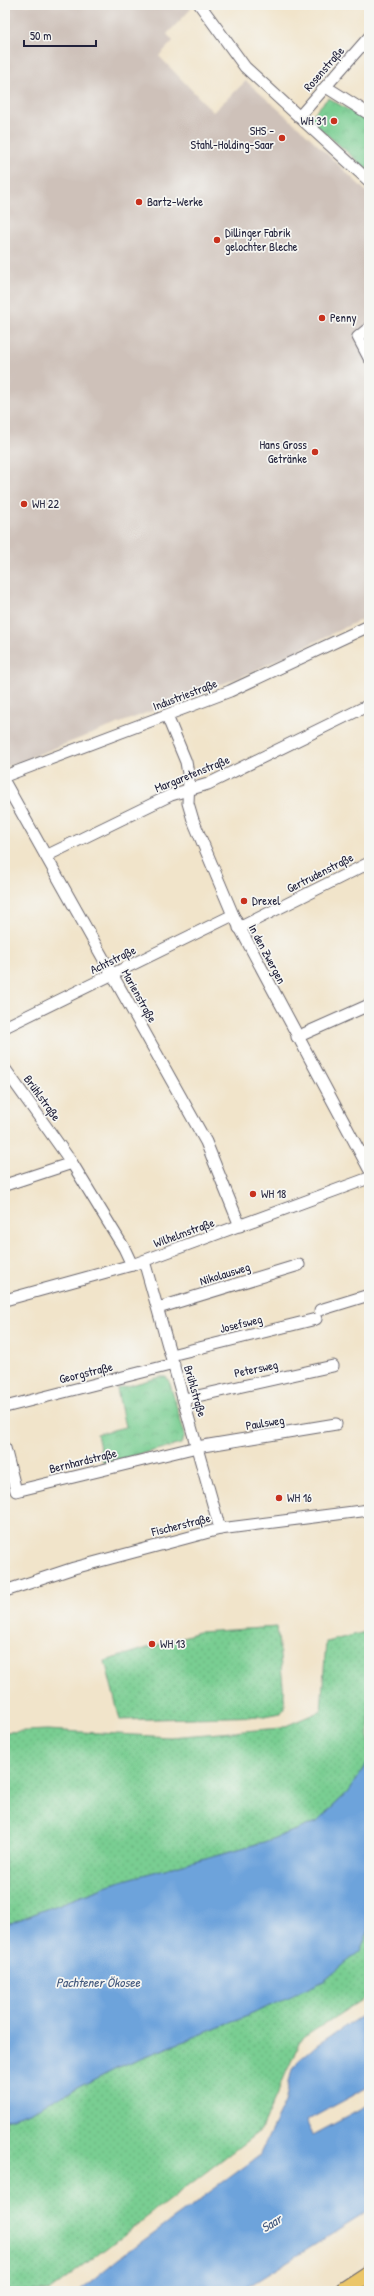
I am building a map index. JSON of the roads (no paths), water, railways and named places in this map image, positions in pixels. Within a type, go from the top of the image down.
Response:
[{"type":"highway","points":[[343,2291],[369,2274]]},
{"type":"street","points":[[200,5],[245,67],[369,181]]},
{"type":"street","name":"Rosenstraße","points":[[299,117],[369,37]]},
{"type":"street","points":[[326,87],[369,114]]},
{"type":"street","points":[[369,328],[358,337],[369,358]]},
{"type":"street","name":"Industriestraße","points":[[5,776],[230,691],[369,626]]},
{"type":"street","name":"Margaretenstraße","points":[[46,856],[171,795],[208,784],[369,705]]},
{"type":"street","name":"In den Zwergen","points":[[167,716],[186,762],[189,779],[188,803],[193,820],[233,915],[369,1169]]},
{"type":"street","name":"Marienstraße","points":[[5,783],[206,1142],[240,1226]]},
{"type":"street","name":"Gertrudenstraße","points":[[239,928],[369,863]]},
{"type":"street","name":"Achtstraße","points":[[5,1027],[233,915]]},
{"type":"street","points":[[297,1037],[369,1005]]},
{"type":"street","name":"Brühlstraße","points":[[5,1069],[72,1163],[124,1248],[132,1265]]},
{"type":"street","points":[[5,1185],[72,1163]]},
{"type":"street","name":"Wilhelmstraße","points":[[5,1300],[144,1261],[369,1178]]},
{"type":"street","name":"Brühlstraße","points":[[144,1261],[220,1529]]},
{"type":"street","name":"Nikolausweg","points":[[158,1308],[299,1265]]},
{"type":"street","name":"Josefsweg","points":[[173,1360],[318,1314],[369,1295]]},
{"type":"street","name":"Georgstraße","points":[[5,1407],[173,1360]]},
{"type":"street","name":"Petersweg","points":[[184,1398],[333,1366]]},
{"type":"street","name":"Paulsweg","points":[[197,1447],[336,1424]]},
{"type":"street","name":"Bernhardstraße","points":[[5,1449],[16,1491],[197,1447]]},
{"type":"street","name":"Fischerstraße","points":[[5,1591],[88,1564],[220,1529],[369,1510]]},
{"type":"water","name":"Pachtener Ökosee","points":[[369,1760],[369,1929],[360,1951],[324,1981],[250,2015],[116,2068],[30,2112],[5,2120],[5,1925],[121,1881],[264,1842],[317,1822],[348,1792]]},
{"type":"water","name":"Saar","points":[[369,2011],[369,2087],[306,2121],[313,2135],[369,2105],[369,2211],[241,2291],[79,2291],[118,2259],[259,2156],[285,2102],[291,2073],[298,2061],[318,2044]]},
{"type":"place","name":"WH 31","points":[[334,121]]},
{"type":"place","name":"SHS - Stahl-Holding-Saar","points":[[282,138]]},
{"type":"place","name":"Bartz-Werke","points":[[139,202]]},
{"type":"place","name":"Dillinger Fabrik gelochter Bleche","points":[[217,240]]},
{"type":"place","name":"Penny","points":[[322,318]]},
{"type":"place","name":"Hans Gross Getränke","points":[[315,452]]},
{"type":"place","name":"WH 22","points":[[24,504]]},
{"type":"place","name":"Drexel","points":[[244,901]]},
{"type":"place","name":"WH 18","points":[[253,1194]]},
{"type":"place","name":"WH 16","points":[[279,1498]]},
{"type":"place","name":"WH 13","points":[[152,1644]]}]
